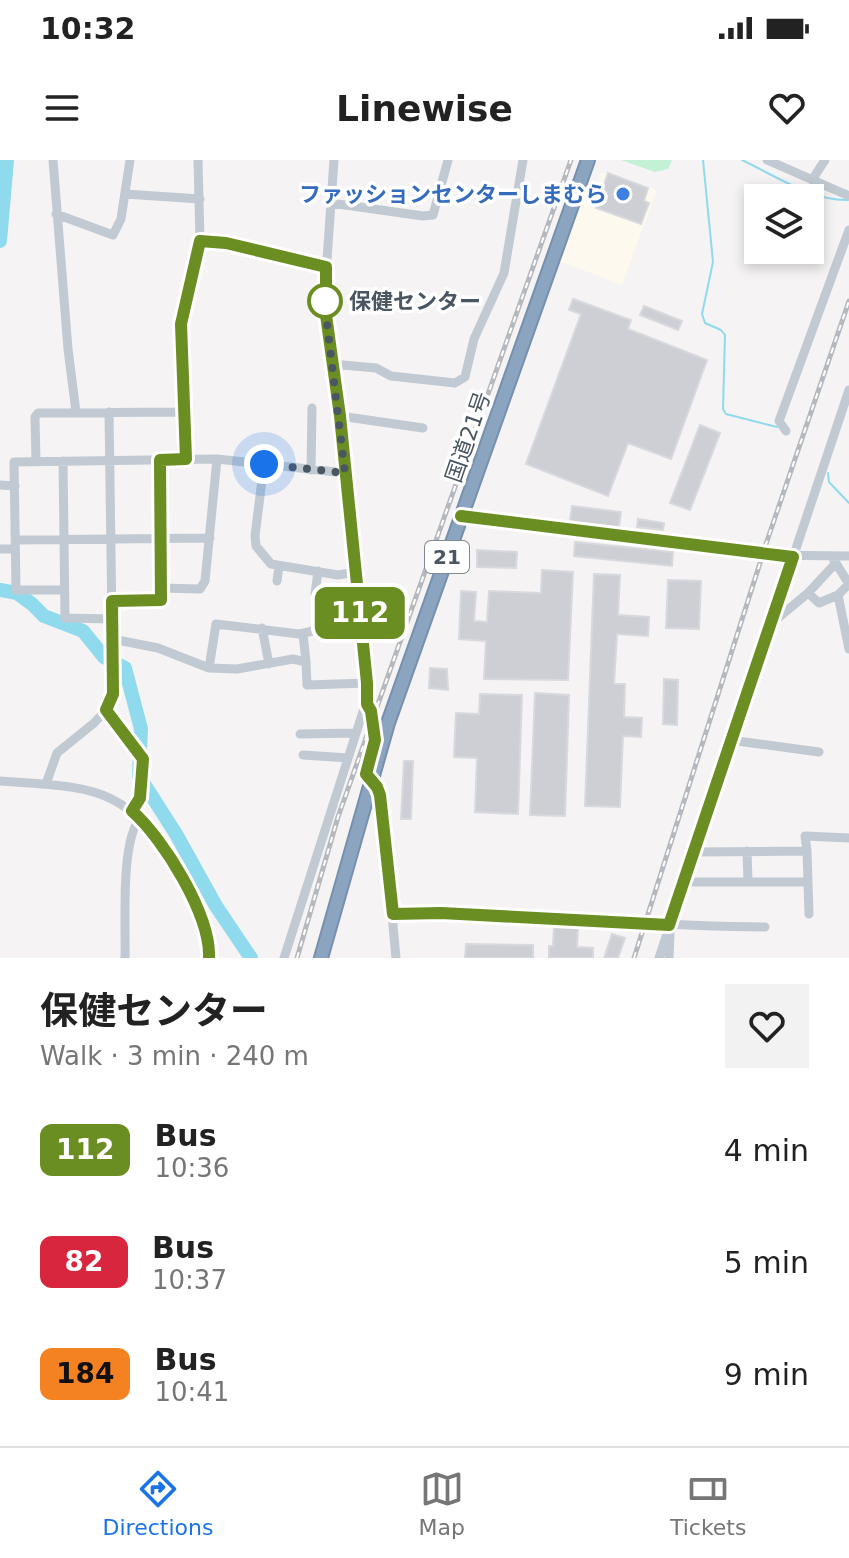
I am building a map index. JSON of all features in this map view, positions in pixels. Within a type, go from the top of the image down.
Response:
[{"type":"highway","name":"国道21号","points":[[321,958],[388,723],[588,160]]},
{"type":"street","points":[[53,160],[76,412]]},
{"type":"street","points":[[56,214],[113,235],[121,219],[130,160]]},
{"type":"street","points":[[186,459],[181,324],[200,241],[198,160]]},
{"type":"street","points":[[334,160],[326,267],[326,315],[340,416],[367,704],[375,736],[366,774],[377,787],[382,806],[396,958]]},
{"type":"street","points":[[331,203],[433,215],[448,160]]},
{"type":"street","points":[[332,364],[376,368],[391,376],[455,383],[465,377],[474,339],[504,273],[523,160]]},
{"type":"street","points":[[767,160],[849,196]]},
{"type":"street","points":[[812,180],[825,160]]},
{"type":"street","points":[[125,194],[200,199]]},
{"type":"street","points":[[786,431],[779,421],[849,230]]},
{"type":"street","points":[[200,241],[226,243],[326,267]]},
{"type":"street","points":[[659,958],[849,390]]},
{"type":"street","points":[[311,470],[312,408]]},
{"type":"street","points":[[46,784],[57,753],[94,723],[106,710],[113,694],[109,412]]},
{"type":"street","points":[[36,461],[35,417],[38,413],[184,412]]},
{"type":"street","points":[[340,416],[423,428]]},
{"type":"street","points":[[64,590],[16,590],[14,462],[217,459],[345,473]]},
{"type":"street","points":[[161,588],[200,589],[205,581],[217,459]]},
{"type":"street","points":[[112,601],[161,600],[160,460]]},
{"type":"street","points":[[63,461],[65,618],[112,619]]},
{"type":"street","points":[[264,464],[255,536],[256,546],[271,564],[338,575],[355,572]]},
{"type":"street","points":[[0,485],[15,486]]},
{"type":"street","points":[[461,516],[793,557],[833,561],[849,555]]},
{"type":"street","points":[[0,549],[15,544],[64,539],[210,538]]},
{"type":"street","points":[[772,620],[808,593],[833,561]]},
{"type":"street","points":[[808,593],[819,603],[838,595],[849,584],[833,561]]},
{"type":"street","points":[[277,581],[279,566]]},
{"type":"street","points":[[315,594],[318,571]]},
{"type":"street","points":[[838,595],[849,649]]},
{"type":"street","points":[[209,668],[216,624],[303,634],[360,621]]},
{"type":"street","points":[[262,628],[269,664]]},
{"type":"street","points":[[303,634],[307,685],[367,683]]},
{"type":"street","points":[[112,639],[158,648],[209,668],[237,669],[293,659],[306,662]]},
{"type":"street","points":[[284,958],[367,704]]},
{"type":"street","points":[[106,710],[143,759],[140,798],[127,863],[125,958]]},
{"type":"street","points":[[300,734],[356,733]]},
{"type":"street","points":[[730,740],[819,752]]},
{"type":"street","points":[[303,755],[348,758]]},
{"type":"street","points":[[0,781],[93,790],[136,814],[155,835],[203,918],[208,934],[209,958]]},
{"type":"street","points":[[809,914],[805,836],[849,838]]},
{"type":"street","points":[[747,851],[748,882]]},
{"type":"street","points":[[693,852],[807,851]]},
{"type":"street","points":[[683,882],[806,882]]},
{"type":"street","points":[[393,914],[441,913],[765,927]]},
{"type":"street","points":[[669,925],[669,958]]},
{"type":"shaded area","points":[[600,173],[612,173],[657,190],[622,285],[559,261],[581,198],[597,198]]},
{"type":"green space","points":[[621,160],[672,160],[668,169],[655,172]]},
{"type":"building","name":"ファッションセンターしまむら","points":[[608,173],[648,188],[644,201],[649,203],[641,224],[596,208]]},
{"type":"building","points":[[573,299],[631,320],[628,329],[707,360],[671,459],[628,443],[608,496],[526,464],[581,314],[569,310]]},
{"type":"building","points":[[644,306],[682,321],[678,330],[640,315]]},
{"type":"building","points":[[700,425],[720,433],[690,510],[670,503]]},
{"type":"building","points":[[572,506],[621,512],[619,527],[570,521]]},
{"type":"building","points":[[638,519],[664,523],[663,530],[637,527]]},
{"type":"building","points":[[575,542],[673,552],[672,566],[574,556]]},
{"type":"building","points":[[477,550],[517,552],[516,568],[477,567]]},
{"type":"building","points":[[542,570],[573,572],[568,680],[484,679],[486,641],[459,639],[461,591],[476,592],[474,621],[487,622],[489,591],[541,593]]},
{"type":"building","points":[[594,574],[620,575],[618,615],[649,617],[648,636],[617,634],[614,684],[625,684],[624,717],[642,718],[641,737],[623,736],[620,807],[585,806]]},
{"type":"building","points":[[668,580],[701,581],[699,629],[666,628]]},
{"type":"building","points":[[430,668],[447,669],[448,690],[429,688]]},
{"type":"building","points":[[664,679],[678,680],[677,725],[663,724]]},
{"type":"building","points":[[535,693],[569,695],[565,816],[530,815]]},
{"type":"building","points":[[480,694],[522,695],[518,814],[475,812],[477,758],[454,757],[456,713],[479,714]]},
{"type":"building","points":[[404,761],[413,761],[411,819],[401,819]]},
{"type":"building","points":[[554,927],[578,928],[577,947],[593,948],[593,958],[549,958]]},
{"type":"building","points":[[612,934],[625,938],[618,958],[604,958]]},
{"type":"building","points":[[466,944],[533,945],[533,958],[465,958]]},
{"type":"waterway","points":[[0,241],[7,160]]},
{"type":"waterway","points":[[703,160],[713,262],[702,314],[705,323],[725,335],[723,409],[726,414],[777,427]]},
{"type":"waterway","points":[[742,160],[807,192],[848,200]]},
{"type":"waterway","points":[[828,473],[829,482],[849,503]]},
{"type":"waterway","points":[[0,590],[17,593],[44,616],[83,631],[104,657],[125,668],[141,729],[139,776],[216,906],[251,958]]},
{"type":"railway","points":[[297,958],[338,817],[571,160]]},
{"type":"railway","points":[[634,958],[767,541],[849,301]]},
{"type":"bus line","name":"112","points":[[209,958],[208,934],[203,918],[155,835],[132,811],[140,798],[144,779],[143,759],[106,710],[113,694],[112,601],[161,600],[160,460],[186,459],[181,324],[183,303],[190,287],[200,241],[226,243],[326,267],[326,315],[340,416],[367,704],[375,736],[366,774],[380,795],[393,914],[441,913],[669,925],[793,557],[461,516]]},
{"type":"place","name":"ファッションセンターしまむら","points":[[623,194]]},
{"type":"place","name":"保健センター","points":[[325,301]]},
{"type":"route","points":[[264,464],[345,473],[325,288],[325,301]]}]
